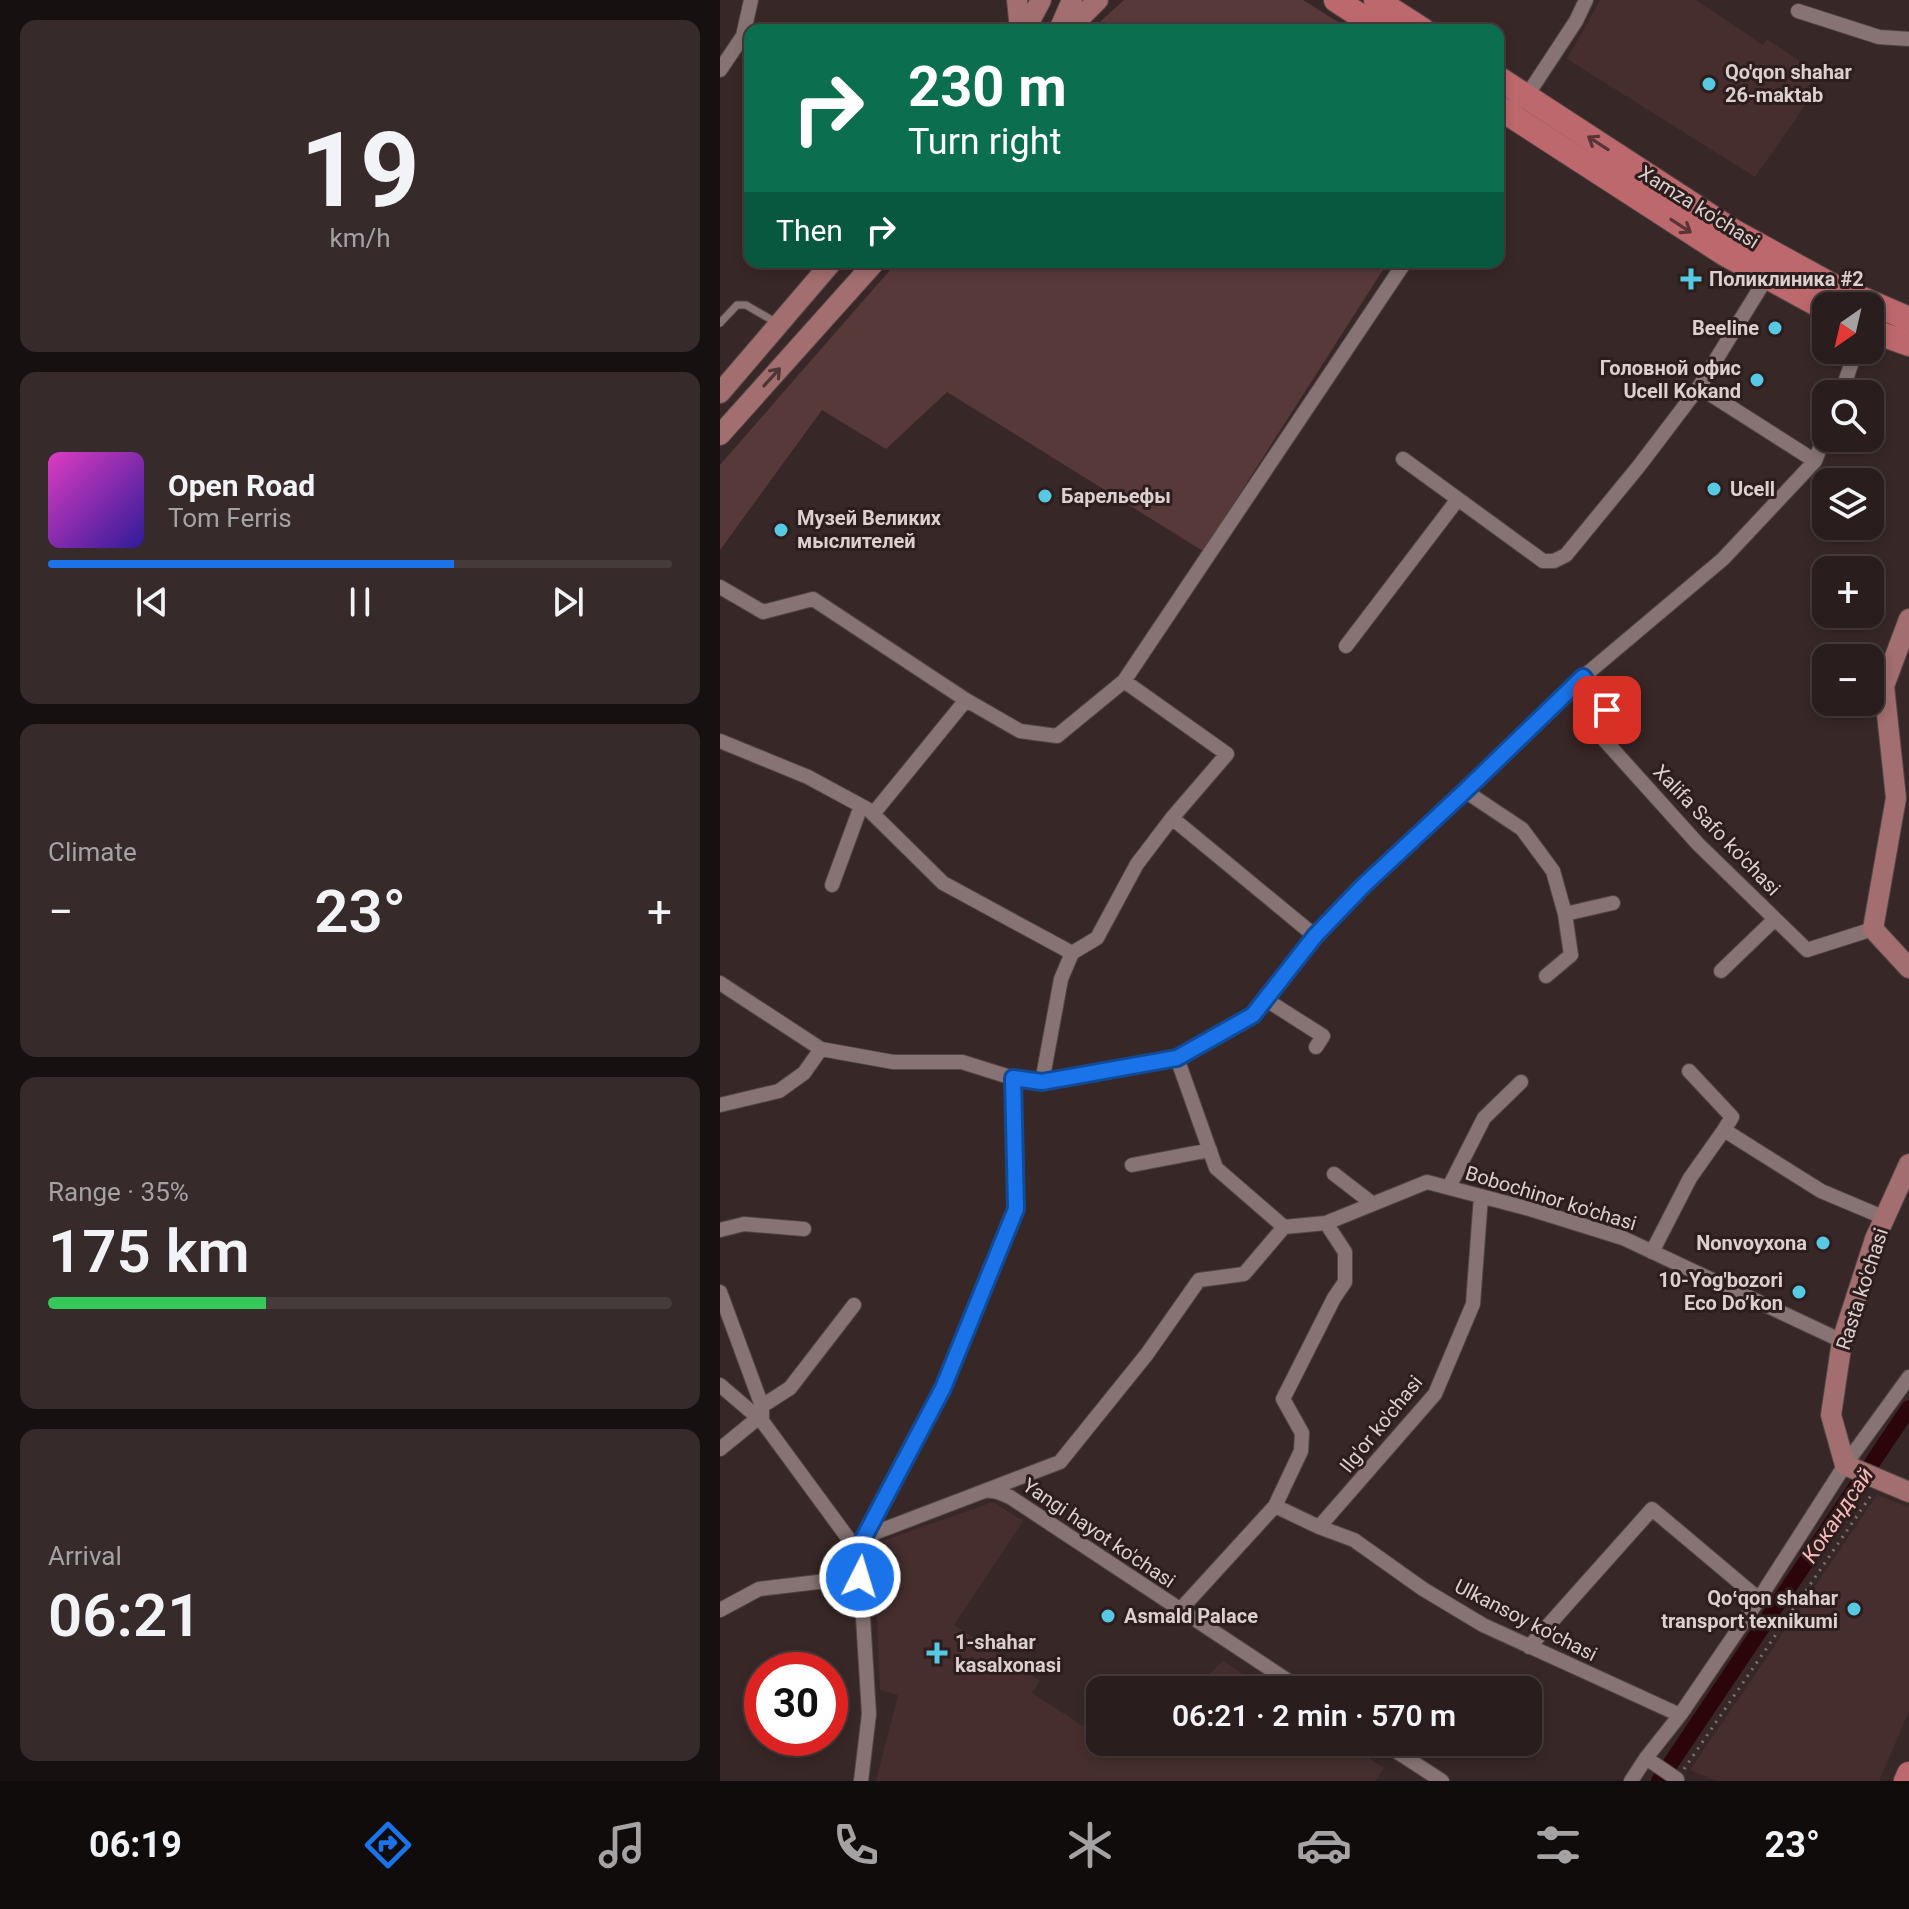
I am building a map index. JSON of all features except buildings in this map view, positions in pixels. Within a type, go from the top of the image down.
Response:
[{"type":"main road","points":[[1336,0],[1373,24]]},
{"type":"main road","points":[[1376,0],[1414,24]]},
{"type":"main road","name":"Xamza ko'chasi","points":[[1504,82],[1733,231],[1835,287],[1909,319]]},
{"type":"main road","name":"Xamza ko'chasi","points":[[1504,116],[1725,254],[1812,301]]},
{"type":"main road","points":[[1884,335],[1909,344]]},
{"type":"main road","points":[[1906,1781],[1909,1774]]},
{"type":"street","points":[[746,24],[751,0]]},
{"type":"street","points":[[1017,0],[1021,24]]},
{"type":"street","points":[[1026,24],[1041,0]]},
{"type":"street","points":[[1062,24],[1072,0]]},
{"type":"street","points":[[1074,24],[1098,0]]},
{"type":"street","points":[[1504,111],[1526,97],[1576,21],[1586,0]]},
{"type":"street","points":[[1798,11],[1879,37],[1909,39]]},
{"type":"street","points":[[720,70],[744,32]]},
{"type":"street","points":[[726,381],[827,268]]},
{"type":"street","points":[[720,435],[870,268]]},
{"type":"street","points":[[720,587],[763,612],[813,599],[966,700],[1020,731],[1057,736],[1124,681],[1401,268]]},
{"type":"street","points":[[1403,459],[1543,561],[1554,561],[1566,555],[1699,387],[1767,277]]},
{"type":"street","points":[[1699,387],[1815,461]]},
{"type":"street","points":[[720,983],[821,1049],[893,1062],[962,1062],[1013,1078],[1042,1082],[1177,1058],[1253,1015],[1315,936],[1363,886],[1583,677],[1723,559],[1815,461],[1818,452]]},
{"type":"street","points":[[1346,646],[1458,499]]},
{"type":"street","points":[[1909,619],[1884,686],[1896,798],[1873,929],[1909,968]]},
{"type":"street","name":"Xalifa Safo ko'chasi","points":[[1583,677],[1607,710],[1599,734],[1698,844],[1807,950],[1873,929]]},
{"type":"street","points":[[1042,1082],[1061,979],[1072,953],[1097,938],[1137,864],[1227,754],[1124,681]]},
{"type":"street","points":[[832,885],[867,810],[966,700]]},
{"type":"street","points":[[720,741],[808,777],[867,810],[943,883],[1072,953]]},
{"type":"street","points":[[1465,791],[1522,829],[1553,871],[1565,914],[1571,955],[1546,976]]},
{"type":"street","points":[[1172,818],[1315,936]]},
{"type":"street","points":[[1565,914],[1613,903]]},
{"type":"street","points":[[1721,971],[1775,919]]},
{"type":"street","points":[[1265,999],[1323,1036],[1316,1047]]},
{"type":"street","points":[[720,1105],[779,1091],[804,1073],[821,1049]]},
{"type":"street","points":[[861,1546],[869,1535],[1060,1462],[1147,1354],[1199,1280],[1244,1274],[1284,1227],[1216,1168],[1177,1058]]},
{"type":"street","points":[[1652,1252],[1690,1178],[1732,1117],[1689,1071]]},
{"type":"street","points":[[861,1781],[869,1714],[860,1577],[861,1546],[943,1388],[1016,1209],[1013,1078]]},
{"type":"street","points":[[1449,1187],[1484,1118],[1521,1082]]},
{"type":"street","points":[[1724,1130],[1821,1191],[1885,1218]]},
{"type":"street","points":[[1132,1165],[1210,1150]]},
{"type":"street","name":"Rasta ko'chasi","points":[[1845,1465],[1831,1415],[1842,1341],[1875,1239],[1909,1164]]},
{"type":"street","points":[[1334,1174],[1373,1204]]},
{"type":"street","name":"Bobochinor ko'chasi","points":[[1284,1227],[1326,1223],[1427,1182],[1623,1238],[1842,1341]]},
{"type":"street","name":"Ilg'or ko'chasi","points":[[1319,1527],[1435,1394],[1473,1304],[1481,1196]]},
{"type":"street","points":[[1180,1610],[1275,1506],[1301,1451],[1302,1433],[1283,1399],[1345,1282],[1345,1252],[1326,1223]]},
{"type":"street","points":[[720,1230],[744,1224],[804,1229]]},
{"type":"street","points":[[720,1292],[761,1415]]},
{"type":"street","points":[[720,1449],[790,1388],[854,1305]]},
{"type":"street","points":[[1631,1781],[1680,1715],[1845,1465],[1909,1377]]},
{"type":"street","points":[[720,1385],[761,1415],[861,1546]]},
{"type":"street","points":[[1845,1465],[1909,1492]]},
{"type":"street","name":"Yangi hayot ko'chasi","points":[[987,1490],[1010,1497],[1281,1676]]},
{"type":"street","name":"Ulkansoy ko'chasi","points":[[1275,1506],[1354,1540],[1483,1625],[1680,1715]]},
{"type":"street","points":[[1529,1647],[1652,1509],[1759,1599]]},
{"type":"street","points":[[720,1610],[759,1589],[860,1577]]},
{"type":"street","points":[[1404,1756],[1442,1781]]},
{"type":"street","points":[[1646,1758],[1676,1780]]},
{"type":"lane","points":[[720,323],[737,305],[746,305],[779,324]]},
{"type":"path","points":[[1676,1780],[1881,1481]]},
{"type":"shaded area","points":[[1124,0],[1303,0],[1341,24],[1099,24]]},
{"type":"shaded area","name":"Qo'qon shahar 26-maktab","points":[[1600,0],[1696,0],[1763,45],[1767,39],[1817,73],[1802,94],[1809,100],[1755,177],[1567,59]]},
{"type":"shaded area","points":[[892,268],[1384,268],[1203,551],[947,392],[886,449],[822,410],[720,550],[720,465]]},
{"type":"shaded area","name":"Qoʻqon shahar transport texnikumi","points":[[1877,1495],[1909,1507],[1909,1711],[1879,1781],[1716,1781],[1690,1770]]},
{"type":"shaded area","name":"1-shahar kasalxonasi","points":[[993,1502],[1023,1521],[954,1625],[1040,1681],[1032,1693],[1086,1728],[1086,1756],[1366,1756],[1384,1768],[1375,1781],[876,1781],[898,1695],[880,1690],[874,1544]]},
{"type":"shaded area","points":[[1223,1661],[1246,1676],[1207,1676]]},
{"type":"waterway","name":"Кокандсай","points":[[1659,1781],[1909,1408]]},
{"type":"place","name":"Qo'qon shahar 26-maktab","points":[[1709,84]]},
{"type":"place","name":"Поликлиника #2","points":[[1691,279]]},
{"type":"place","name":"Beeline","points":[[1775,328]]},
{"type":"place","name":"Головной офис Ucell Kokand","points":[[1757,380]]},
{"type":"place","name":"Ucell","points":[[1714,489]]},
{"type":"place","name":"Барельефы","points":[[1045,496]]},
{"type":"place","name":"Музей Великих мыслителей","points":[[781,530]]},
{"type":"place","name":"Nonvoyxona","points":[[1823,1243]]},
{"type":"place","name":"10-Yog'bozori Eco Do’kon","points":[[1799,1292]]},
{"type":"place","name":"Qoʻqon shahar transport texnikumi","points":[[1854,1609]]},
{"type":"place","name":"Asmald Palace","points":[[1108,1616]]},
{"type":"place","name":"1-shahar kasalxonasi","points":[[937,1653]]},
{"type":"route","points":[[860,1577],[860,1545],[943,1388],[1016,1209],[1013,1078],[1042,1082],[1177,1058],[1253,1015],[1315,936],[1363,886],[1583,677],[1607,710]]}]
